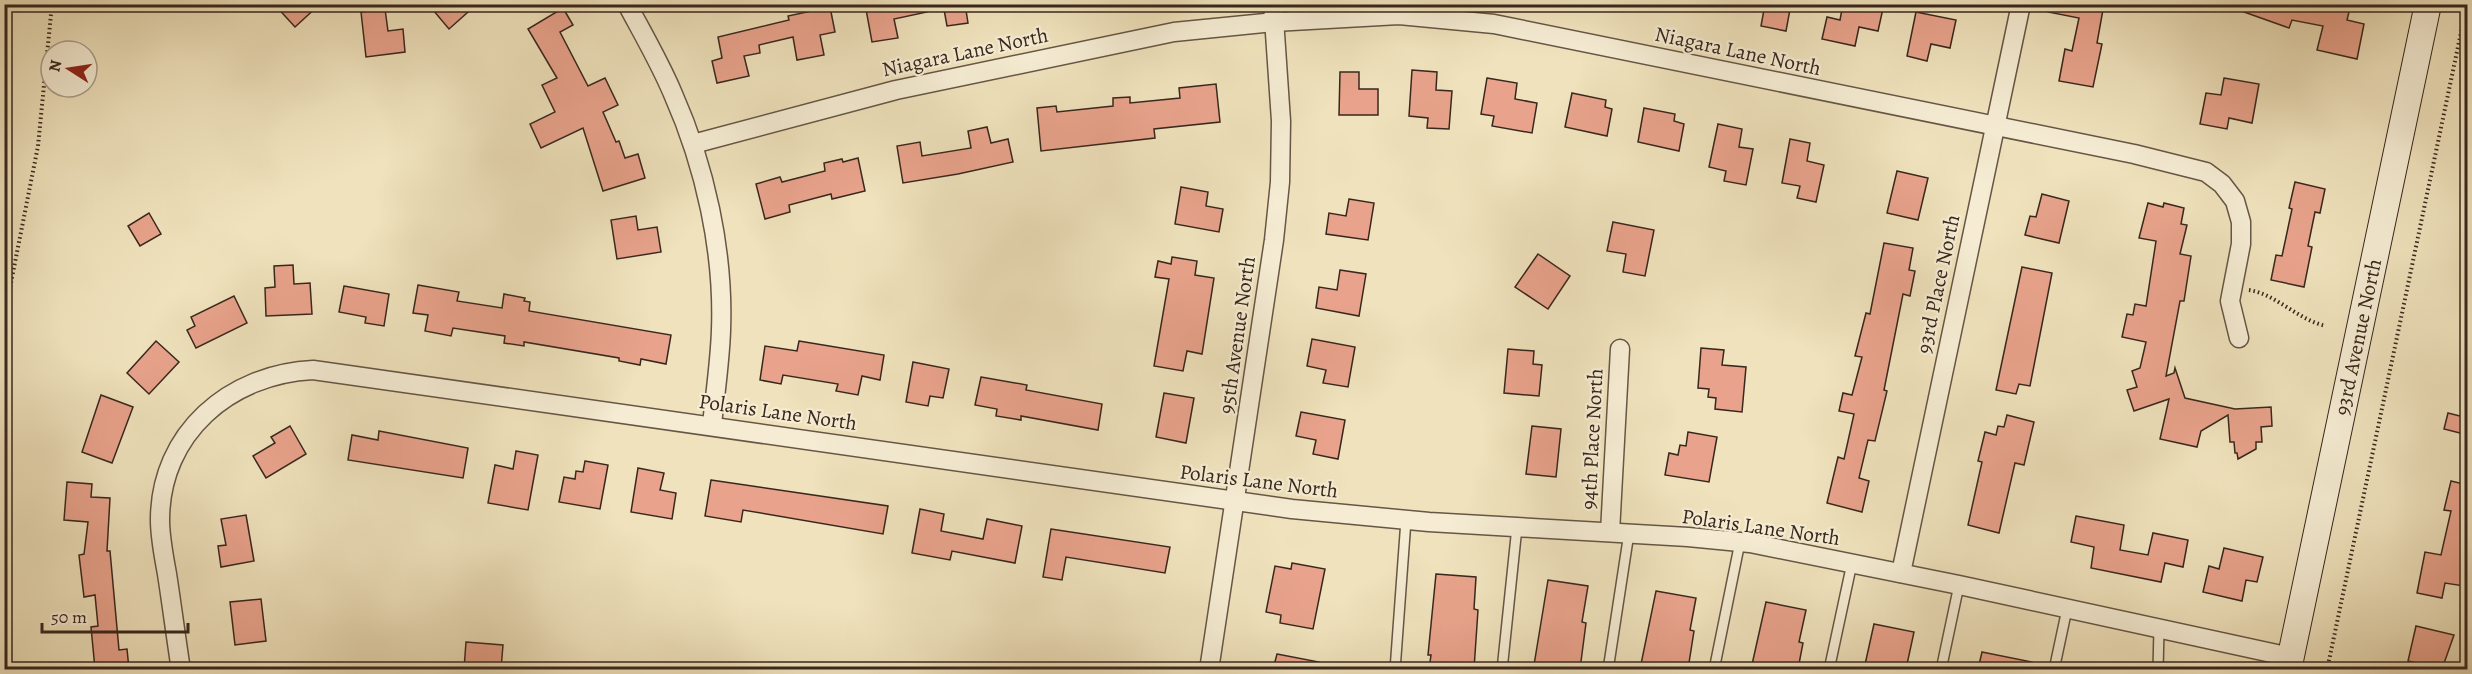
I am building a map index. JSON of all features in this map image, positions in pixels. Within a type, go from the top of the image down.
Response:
[{"type":"main road","name":"93rd Avenue North","points":[[2289,663],[2428,4]]},
{"type":"street","points":[[627,4],[674,94],[693,144],[711,211],[719,274],[721,329],[711,425]]},
{"type":"street","name":"93rd Place North","points":[[1900,573],[2021,4]]},
{"type":"street","name":"Niagara Lane North","points":[[693,144],[896,90],[1102,46],[1274,13],[1399,15],[1494,24],[2176,163],[2206,172],[2222,184],[2235,201],[2241,222],[2241,244],[2230,301],[2239,338]]},
{"type":"street","name":"95th Avenue North","points":[[1209,669],[1274,240],[1280,182],[1281,121],[1274,13]]},
{"type":"street","name":"94th Place North","points":[[1610,532],[1620,349]]},
{"type":"street","name":"Polaris Lane North","points":[[181,669],[160,521],[161,500],[170,466],[186,435],[203,415],[224,397],[252,381],[280,373],[313,370],[1235,501],[1406,520],[1740,542],[1959,585],[2159,629],[2289,663]]},
{"type":"lane","points":[[1395,669],[1406,520]]},
{"type":"lane","points":[[1502,669],[1517,527]]},
{"type":"lane","points":[[1608,669],[1629,533]]},
{"type":"lane","points":[[1714,669],[1740,542]]},
{"type":"lane","points":[[1829,669],[1852,563]]},
{"type":"lane","points":[[1941,669],[1959,585]]},
{"type":"lane","points":[[2054,669],[2067,609]]},
{"type":"lane","points":[[2158,669],[2159,629]]},
{"type":"path","points":[[4,318],[38,146],[44,105],[52,4]]},
{"type":"path","points":[[2327,669],[2467,4]]},
{"type":"path","points":[[2232,288],[2256,291],[2305,319],[2326,326]]},
{"type":"building","points":[[274,4],[320,4],[295,27]]},
{"type":"building","points":[[428,4],[477,4],[449,29]]},
{"type":"building","points":[[865,4],[926,4],[927,12],[894,19],[898,38],[872,42]]},
{"type":"building","points":[[943,4],[965,4],[968,23],[947,26]]},
{"type":"building","points":[[1765,4],[1791,4],[1786,31],[1761,26]]},
{"type":"building","points":[[1843,4],[1884,4],[1878,31],[1859,27],[1855,46],[1822,39],[1827,17],[1840,20]]},
{"type":"building","points":[[2048,4],[2104,4],[2097,43],[2102,44],[2093,87],[2059,81],[2065,49],[2072,51],[2079,18],[2048,12]]},
{"type":"building","points":[[2231,4],[2351,4],[2347,20],[2364,24],[2357,59],[2317,50],[2323,26],[2292,20],[2289,28],[2230,7]]},
{"type":"building","points":[[830,7],[835,32],[820,35],[824,55],[797,60],[793,37],[759,45],[760,53],[744,56],[749,76],[717,83],[712,61],[722,58],[718,37],[789,20],[788,16]]},
{"type":"building","points":[[563,8],[573,25],[560,32],[588,86],[605,78],[618,105],[603,112],[616,142],[619,141],[625,158],[638,154],[645,178],[603,191],[583,128],[541,148],[530,124],[555,112],[542,85],[557,78],[528,29]]},
{"type":"building","points":[[385,9],[388,31],[403,29],[405,52],[366,57],[361,12]]},
{"type":"building","points":[[1916,12],[1956,20],[1950,48],[1931,44],[1927,61],[1907,56]]},
{"type":"building","points":[[1412,70],[1437,72],[1436,90],[1452,91],[1449,129],[1427,128],[1428,118],[1409,116]]},
{"type":"building","points":[[1340,72],[1359,72],[1359,89],[1378,89],[1378,115],[1339,115]]},
{"type":"building","points":[[1487,78],[1517,83],[1515,99],[1537,103],[1532,133],[1492,126],[1494,116],[1481,114]]},
{"type":"building","points":[[2224,78],[2259,84],[2252,123],[2229,118],[2227,129],[2200,124],[2206,93],[2221,95]]},
{"type":"building","points":[[1216,84],[1220,122],[1154,129],[1155,138],[1041,151],[1037,108],[1056,106],[1057,112],[1113,106],[1113,98],[1130,97],[1130,103],[1180,98],[1179,88]]},
{"type":"building","points":[[1572,93],[1606,100],[1605,107],[1612,109],[1607,136],[1565,127]]},
{"type":"building","points":[[1644,108],[1675,114],[1674,121],[1684,124],[1679,151],[1638,142]]},
{"type":"building","points":[[1718,124],[1742,129],[1739,147],[1753,149],[1746,185],[1724,181],[1726,171],[1709,167]]},
{"type":"building","points":[[987,127],[991,143],[1008,139],[1013,162],[903,183],[897,146],[920,142],[922,156],[971,148],[968,131]]},
{"type":"building","points":[[1790,139],[1810,143],[1807,161],[1824,165],[1816,202],[1797,198],[1800,186],[1782,183]]},
{"type":"building","points":[[858,158],[865,191],[832,199],[831,194],[789,205],[790,212],[765,219],[756,184],[780,177],[782,182],[825,171],[824,163]]},
{"type":"building","points":[[1897,171],[1928,178],[1918,220],[1887,213]]},
{"type":"building","points":[[2295,182],[2325,189],[2320,213],[2315,212],[2308,246],[2312,247],[2304,287],[2271,280],[2276,255],[2282,256]]},
{"type":"building","points":[[1181,187],[1208,192],[1206,206],[1223,209],[1219,232],[1175,224]]},
{"type":"building","points":[[2042,194],[2069,201],[2059,243],[2025,235],[2030,216],[2036,217]]},
{"type":"building","points":[[1349,199],[1374,203],[1368,240],[1326,234],[1329,213],[1346,216]]},
{"type":"building","points":[[2148,203],[2163,207],[2164,203],[2184,208],[2181,224],[2187,225],[2180,254],[2191,256],[2184,301],[2180,301],[2166,376],[2174,373],[2175,368],[2185,398],[2235,409],[2271,407],[2272,426],[2261,427],[2262,442],[2256,442],[2256,449],[2238,459],[2234,442],[2230,442],[2228,415],[2201,431],[2197,447],[2160,439],[2169,399],[2134,411],[2127,390],[2137,387],[2132,371],[2140,368],[2146,342],[2122,337],[2127,314],[2133,315],[2135,304],[2146,306],[2156,241],[2139,238]]},
{"type":"building","points":[[149,213],[161,234],[140,246],[128,226]]},
{"type":"building","points":[[636,216],[638,230],[657,227],[661,252],[617,259],[611,220]]},
{"type":"building","points":[[1613,222],[1654,230],[1645,276],[1623,272],[1626,254],[1607,251]]},
{"type":"building","points":[[1884,243],[1913,248],[1909,270],[1915,271],[1910,296],[1903,294],[1884,390],[1887,391],[1875,441],[1868,440],[1859,478],[1869,481],[1862,512],[1827,503],[1838,457],[1844,459],[1854,414],[1839,411],[1843,393],[1852,395],[1862,357],[1855,356],[1866,313],[1870,314]]},
{"type":"building","points":[[1538,254],[1570,276],[1548,309],[1515,287]]},
{"type":"building","points":[[1172,257],[1197,261],[1195,275],[1214,278],[1202,354],[1187,351],[1183,371],[1154,366],[1169,279],[1155,277],[1158,261],[1171,264]]},
{"type":"building","points":[[293,265],[294,284],[310,283],[312,314],[266,316],[265,288],[275,287],[274,266]]},
{"type":"building","points":[[2022,267],[2052,273],[2030,386],[2019,384],[2016,394],[1996,390]]},
{"type":"building","points":[[1340,270],[1366,274],[1359,316],[1316,308],[1319,287],[1337,290]]},
{"type":"building","points":[[418,285],[459,292],[457,301],[502,308],[504,294],[525,298],[524,301],[530,302],[529,311],[671,335],[666,364],[641,359],[640,365],[619,361],[619,358],[524,342],[524,346],[504,343],[505,336],[453,328],[451,336],[425,331],[428,315],[413,313]]},
{"type":"building","points":[[344,286],[389,294],[384,326],[365,323],[366,317],[339,312]]},
{"type":"building","points":[[234,296],[247,323],[196,348],[187,330],[195,326],[191,317]]},
{"type":"building","points":[[1312,339],[1355,347],[1348,387],[1323,383],[1326,370],[1307,366]]},
{"type":"building","points":[[156,341],[179,362],[149,394],[127,373]]},
{"type":"building","points":[[799,341],[884,355],[880,380],[862,376],[858,395],[836,391],[838,384],[783,375],[781,384],[760,380],[765,346],[797,351]]},
{"type":"building","points":[[1701,348],[1724,350],[1722,365],[1746,367],[1742,412],[1715,409],[1716,398],[1708,397],[1709,389],[1698,388]]},
{"type":"building","points":[[1508,349],[1534,351],[1533,364],[1542,365],[1539,396],[1504,393]]},
{"type":"building","points":[[913,362],[949,369],[943,398],[930,396],[928,406],[906,402]]},
{"type":"building","points":[[981,377],[1027,385],[1026,390],[1102,404],[1098,430],[1021,416],[1021,420],[996,416],[997,409],[975,405]]},
{"type":"building","points":[[1164,393],[1194,398],[1186,443],[1156,437]]},
{"type":"building","points":[[101,395],[133,407],[112,463],[82,452]]},
{"type":"building","points":[[1301,412],[1345,420],[1338,459],[1313,454],[1316,440],[1296,436]]},
{"type":"building","points":[[2448,413],[2468,418],[2468,435],[2444,429]]},
{"type":"building","points":[[2007,415],[2034,422],[2024,465],[2015,463],[1999,533],[1968,525],[1982,462],[1978,461],[1985,432],[1996,435],[1998,426],[2004,427]]},
{"type":"building","points":[[290,426],[306,454],[266,478],[253,456],[275,443],[271,437]]},
{"type":"building","points":[[1532,426],[1561,429],[1556,477],[1526,474]]},
{"type":"building","points":[[379,431],[468,448],[463,478],[348,460],[352,435],[378,440]]},
{"type":"building","points":[[1688,432],[1717,437],[1709,482],[1665,475],[1669,453],[1678,455],[1680,445],[1686,446]]},
{"type":"building","points":[[516,451],[538,455],[528,510],[488,503],[495,465],[513,469]]},
{"type":"building","points":[[585,461],[608,465],[600,509],[559,502],[564,477],[575,479],[576,471],[583,472]]},
{"type":"building","points":[[638,468],[664,473],[660,490],[676,493],[672,519],[631,512]]},
{"type":"building","points":[[711,480],[888,506],[883,534],[743,510],[741,522],[705,516]]},
{"type":"building","points":[[2451,481],[2468,485],[2468,569],[2464,586],[2445,583],[2442,598],[2417,593],[2425,552],[2441,555],[2451,511],[2444,510]]},
{"type":"building","points":[[67,482],[92,484],[91,497],[110,498],[107,551],[110,551],[119,650],[127,649],[129,669],[95,669],[91,627],[98,626],[95,595],[84,597],[79,555],[84,554],[88,522],[64,520]]},
{"type":"building","points":[[920,509],[944,514],[941,531],[983,539],[987,519],[1022,526],[1015,563],[952,551],[950,560],[912,553]]},
{"type":"building","points":[[246,515],[254,561],[221,567],[218,546],[226,545],[221,519]]},
{"type":"building","points":[[2076,516],[2124,525],[2120,550],[2148,555],[2153,533],[2188,540],[2183,567],[2165,563],[2161,582],[2091,568],[2094,547],[2071,542]]},
{"type":"building","points":[[1051,529],[1170,547],[1165,573],[1066,557],[1062,580],[1043,577]]},
{"type":"building","points":[[2224,548],[2263,557],[2257,582],[2246,580],[2242,601],[2203,592],[2209,566],[2219,569]]},
{"type":"building","points":[[1292,563],[1325,569],[1313,629],[1280,623],[1281,615],[1266,612],[1275,566],[1291,569]]},
{"type":"building","points":[[1436,574],[1476,577],[1474,609],[1478,610],[1474,669],[1429,669],[1431,655],[1428,655]]},
{"type":"building","points":[[1548,580],[1588,586],[1582,622],[1586,623],[1580,669],[1534,665]]},
{"type":"building","points":[[1656,591],[1696,598],[1690,630],[1694,631],[1688,669],[1640,669]]},
{"type":"building","points":[[261,599],[266,641],[235,645],[230,602]]},
{"type":"building","points":[[1766,602],[1806,610],[1799,642],[1803,643],[1798,669],[1751,669]]},
{"type":"building","points":[[1874,624],[1914,632],[1906,669],[1864,669]]},
{"type":"building","points":[[2416,626],[2454,635],[2442,669],[2408,661]]},
{"type":"building","points":[[466,642],[503,645],[501,669],[464,669]]},
{"type":"building","points":[[1982,652],[2032,662],[2031,669],[1978,669]]},
{"type":"building","points":[[1277,654],[1319,662],[1319,669],[1273,669]]}]
